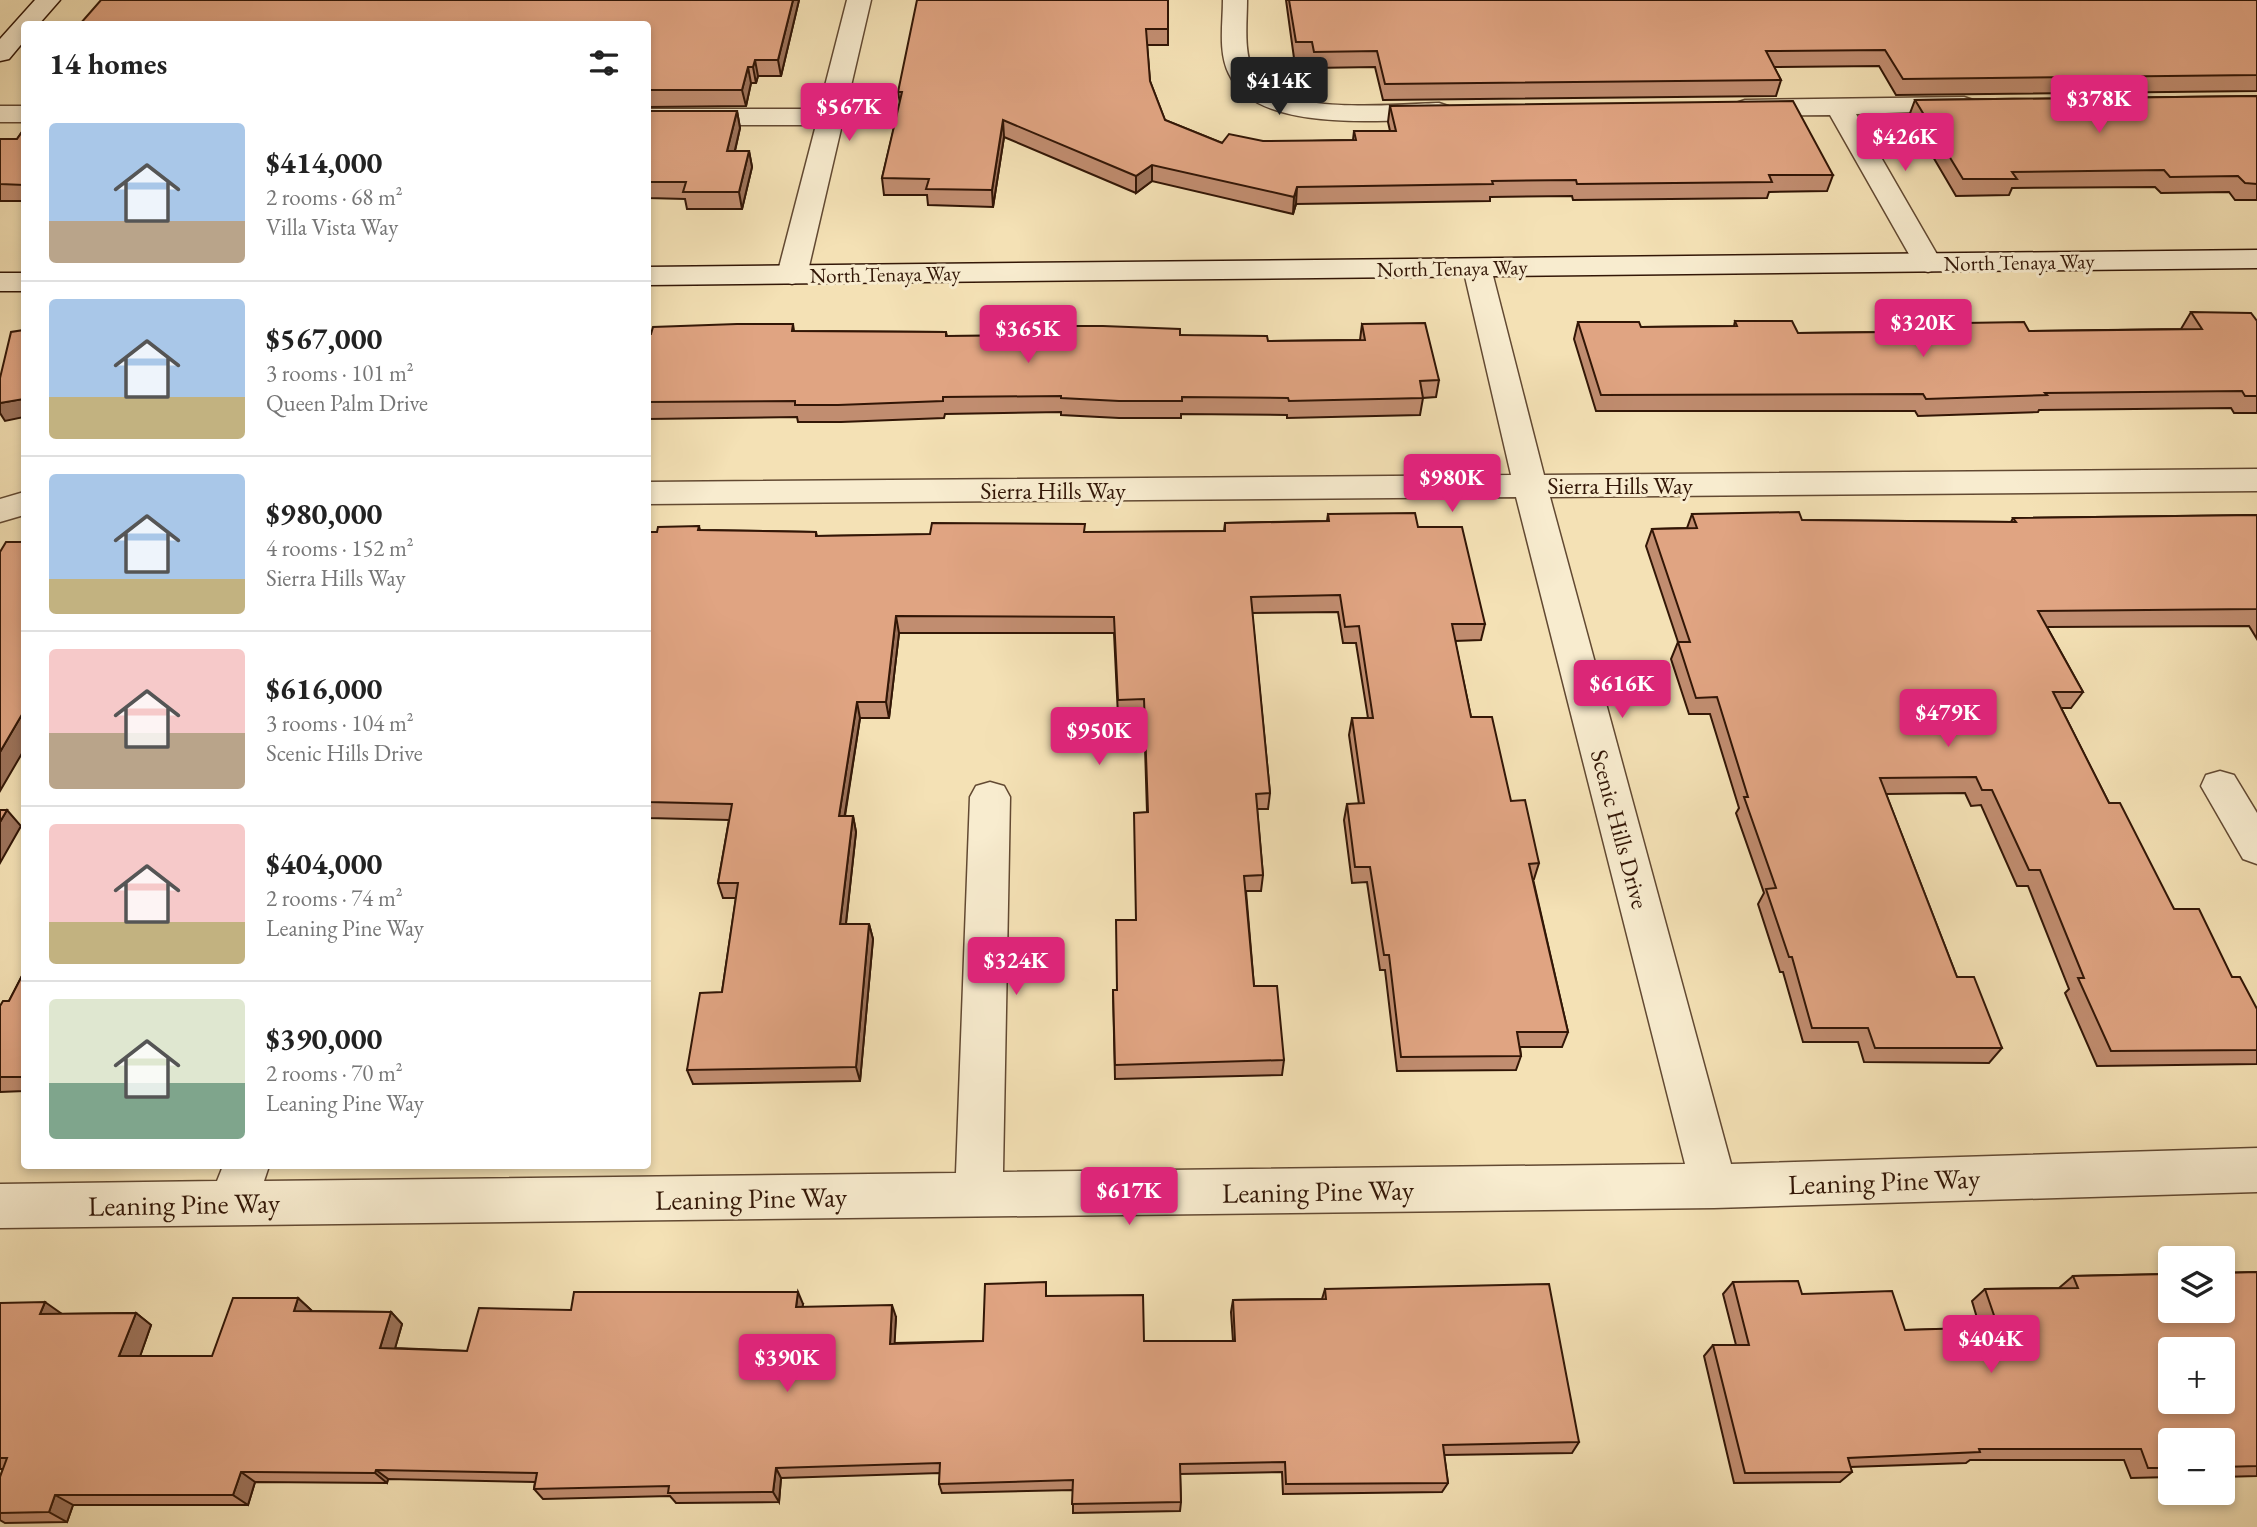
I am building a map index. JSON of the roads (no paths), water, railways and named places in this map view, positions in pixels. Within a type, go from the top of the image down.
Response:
[{"type":"street","points":[[29,21],[48,0]]},
{"type":"street","points":[[792,275],[859,0]]},
{"type":"street","points":[[1235,0],[1238,66],[1246,83],[1263,96],[1297,109],[1334,112],[1470,111]]},
{"type":"street","points":[[0,54],[21,30]]},
{"type":"street","points":[[1716,108],[1992,105]]},
{"type":"street","points":[[1839,107],[1928,263]]},
{"type":"street","points":[[0,114],[21,114]]},
{"type":"street","points":[[651,117],[830,117]]},
{"type":"street","name":"North Tenaya Way","points":[[651,276],[2257,259]]},
{"type":"street","name":"Scenic Hills Drive","points":[[1477,268],[1530,486],[1714,1186]]},
{"type":"street","points":[[0,282],[21,282]]},
{"type":"street","name":"Sierra Hills Way","points":[[651,493],[2257,480]]},
{"type":"street","points":[[0,511],[21,504]]},
{"type":"street","points":[[2220,786],[2257,848]]},
{"type":"street","points":[[979,1195],[990,797]]},
{"type":"street","name":"Leaning Pine Way","points":[[0,1206],[240,1184],[979,1195],[1714,1186],[2257,1170]]}]
